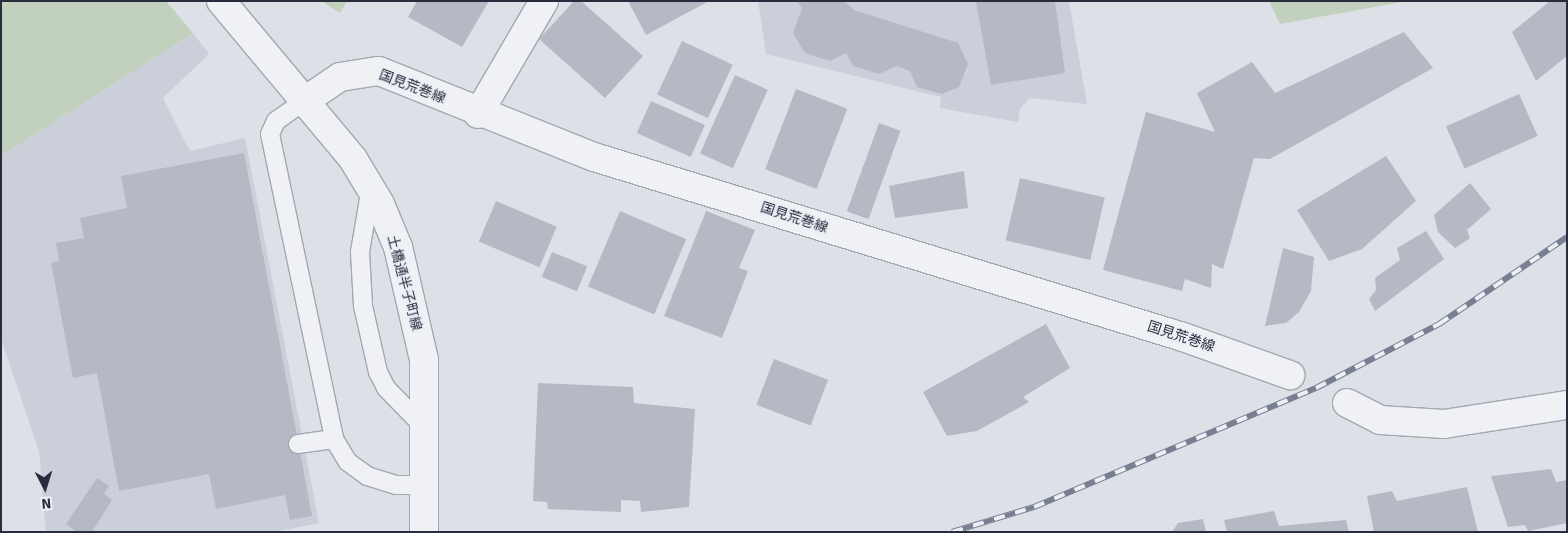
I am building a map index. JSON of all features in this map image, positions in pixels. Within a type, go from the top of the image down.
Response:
[{"type":"street","name":"土橋通半子町線","points":[[221,1],[306,100],[371,187],[398,247],[424,360],[427,430],[424,532]]},
{"type":"street","points":[[478,114],[544,1]]},
{"type":"street","name":"国見荒巻線","points":[[306,100],[340,77],[378,71],[478,114],[594,158],[1183,337],[1290,375]]},
{"type":"street","points":[[1347,403],[1380,420],[1444,424],[1567,405]]},
{"type":"lane","points":[[306,100],[276,121],[270,134],[334,439],[348,462],[367,476],[396,485],[425,484]]},
{"type":"lane","points":[[371,187],[360,252],[363,306],[378,372],[386,388],[427,430]]},
{"type":"lane","points":[[298,444],[334,439]]},
{"type":"shaded area","points":[[758,1],[1069,1],[1087,104],[1030,98],[1020,109],[1018,122],[940,108],[941,97],[766,54]]},
{"type":"shaded area","points":[[193,33],[209,54],[163,98],[190,151],[245,138],[319,523],[274,532],[46,532],[39,451],[1,339],[1,156]]},
{"type":"green space","points":[[1,1],[166,1],[193,33],[1,156]]},
{"type":"green space","points":[[321,1],[347,1],[340,13]]},
{"type":"green space","points":[[1269,1],[1408,1],[1280,24]]},
{"type":"building","points":[[417,1],[489,1],[462,47],[408,17]]},
{"type":"building","points":[[574,1],[581,1],[643,56],[605,98],[539,39]]},
{"type":"building","points":[[628,1],[709,1],[646,35]]},
{"type":"building","points":[[797,1],[844,1],[854,10],[958,43],[968,64],[959,87],[942,94],[917,87],[910,71],[897,66],[879,74],[853,66],[846,53],[830,61],[805,53],[793,33],[802,8]]},
{"type":"building","points":[[976,1],[1055,1],[1065,73],[991,85]]},
{"type":"building","points":[[1550,1],[1567,1],[1567,56],[1536,81],[1512,32]]},
{"type":"building","points":[[1404,32],[1433,68],[1270,159],[1254,158],[1223,269],[1212,264],[1211,288],[1185,279],[1182,291],[1103,270],[1146,112],[1215,132],[1197,93],[1252,62],[1275,93]]},
{"type":"building","points":[[682,41],[733,65],[708,118],[657,94]]},
{"type":"building","points":[[735,75],[768,90],[733,168],[700,154]]},
{"type":"building","points":[[796,89],[847,109],[817,189],[765,169]]},
{"type":"building","points":[[1519,94],[1538,136],[1465,169],[1446,127]]},
{"type":"building","points":[[651,101],[705,125],[691,157],[637,133]]},
{"type":"building","points":[[879,123],[901,131],[868,219],[847,211]]},
{"type":"building","points":[[244,153],[312,516],[290,520],[285,495],[216,509],[209,474],[119,491],[97,373],[73,378],[51,263],[59,261],[56,243],[84,238],[80,218],[127,208],[121,176]]},
{"type":"building","points":[[1386,156],[1416,201],[1362,249],[1329,261],[1297,210]]},
{"type":"building","points":[[964,171],[968,208],[895,218],[889,186]]},
{"type":"building","points":[[1020,178],[1105,198],[1090,260],[1006,240]]},
{"type":"building","points":[[1470,183],[1491,209],[1467,230],[1470,238],[1455,248],[1438,232],[1434,215]]},
{"type":"building","points":[[496,201],[557,227],[540,267],[479,242]]},
{"type":"building","points":[[620,211],[686,239],[654,315],[588,286]]},
{"type":"building","points":[[706,211],[755,230],[739,268],[748,271],[722,338],[664,316]]},
{"type":"building","points":[[1426,231],[1444,259],[1375,311],[1369,299],[1376,290],[1375,278],[1400,260],[1397,248]]},
{"type":"building","points":[[1283,248],[1314,257],[1311,291],[1299,312],[1286,323],[1265,326]]},
{"type":"building","points":[[552,252],[587,266],[577,291],[542,277]]},
{"type":"building","points":[[1046,324],[1070,368],[1023,397],[1029,402],[977,431],[947,436],[923,392]]},
{"type":"building","points":[[774,359],[828,380],[811,426],[756,405]]},
{"type":"building","points":[[538,383],[633,387],[634,403],[695,409],[689,507],[641,512],[640,501],[621,500],[621,512],[548,509],[547,502],[533,501]]},
{"type":"building","points":[[1551,469],[1556,482],[1567,480],[1567,523],[1528,531],[1525,525],[1508,527],[1491,476]]},
{"type":"building","points":[[97,478],[109,486],[104,494],[112,500],[92,532],[77,532],[66,524]]},
{"type":"building","points":[[1467,487],[1478,532],[1374,532],[1367,496],[1392,491],[1397,501]]},
{"type":"building","points":[[1274,511],[1279,526],[1346,520],[1349,532],[1227,532],[1224,520]]},
{"type":"building","points":[[1203,519],[1206,532],[1172,532],[1178,523]]},
{"type":"railway","points":[[952,532],[1034,507],[1316,388],[1439,324],[1567,237]]}]
